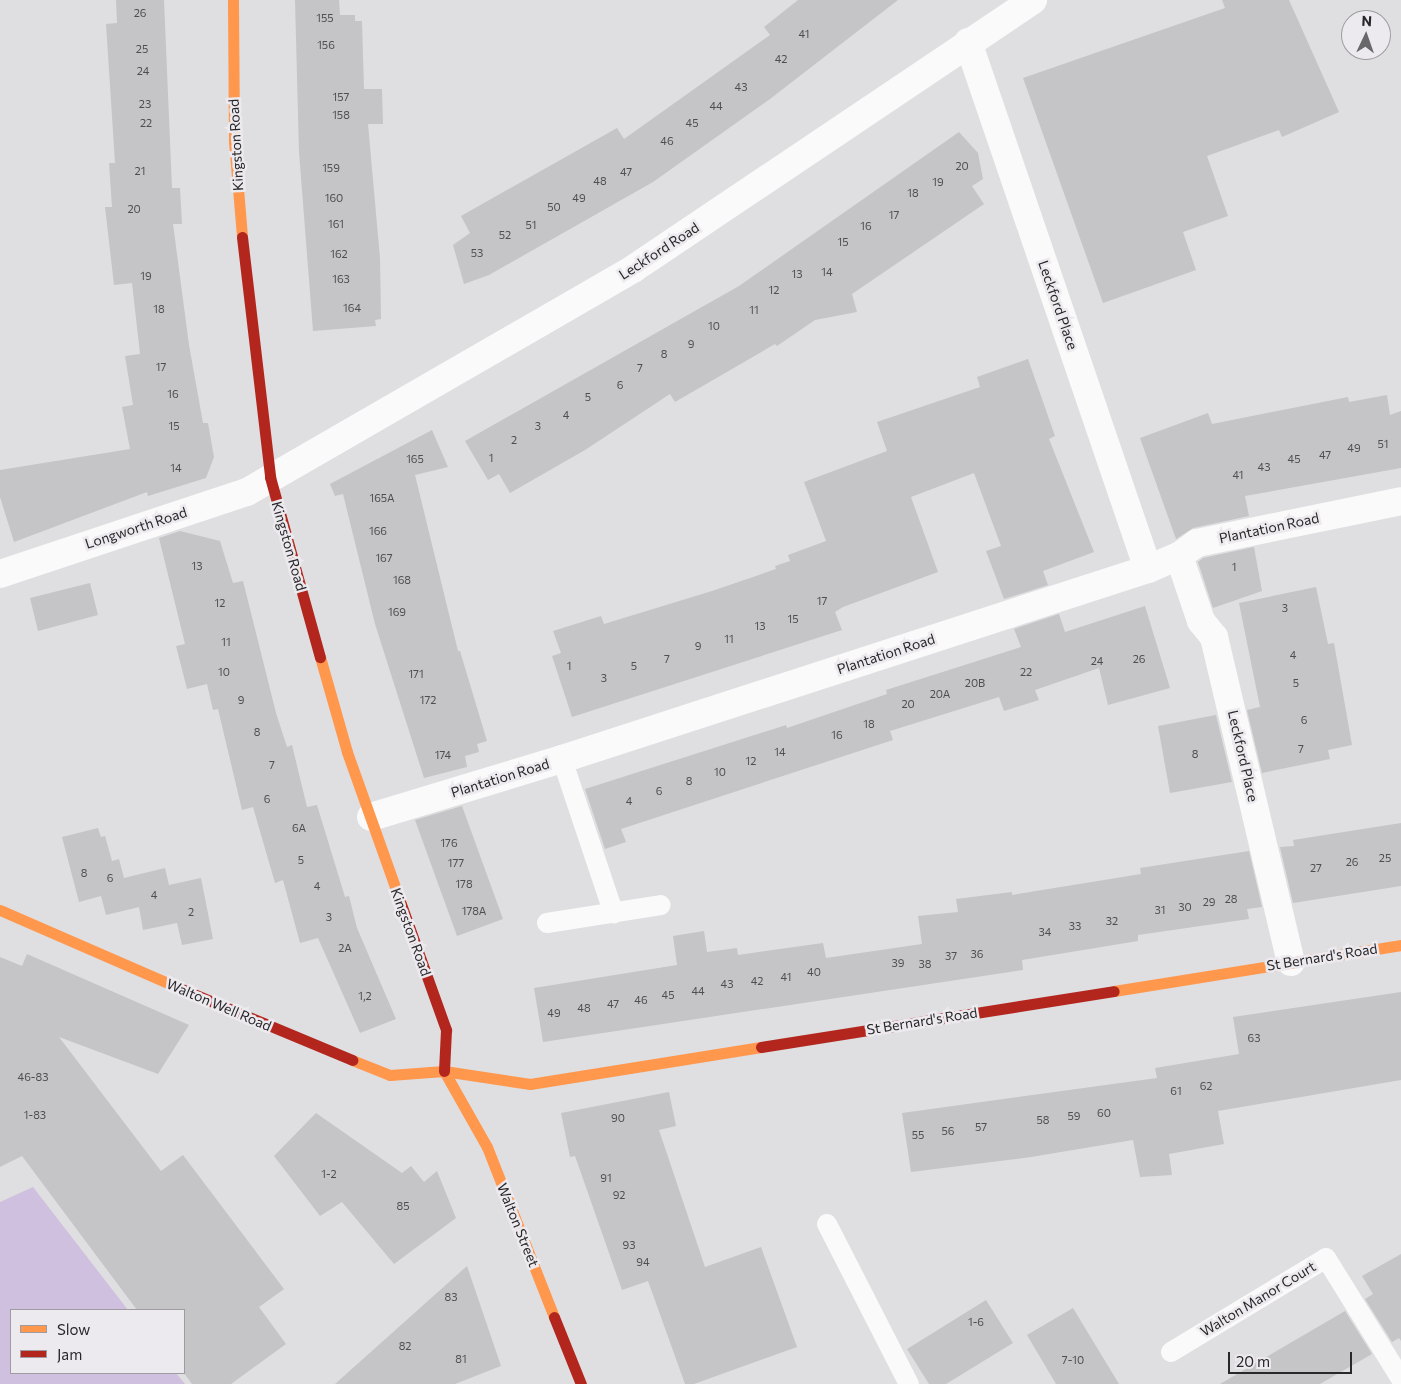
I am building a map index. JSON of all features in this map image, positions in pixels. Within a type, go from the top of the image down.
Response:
[{"type":"street","name":"Kingston Road","points":[[233,0],[234,141],[246,281],[270,477],[347,752],[446,1030],[444,1071]]},
{"type":"street","name":"Leckford Road","points":[[270,477],[634,269],[968,42],[1033,0]]},
{"type":"street","name":"Leckford Place","points":[[968,42],[1148,569]]},
{"type":"street","name":"Longworth Road","points":[[0,574],[247,492],[270,477]]},
{"type":"street","name":"Plantation Road","points":[[371,817],[562,760],[1148,569],[1178,556],[1198,543],[1401,501]]},
{"type":"street","name":"Leckford Place","points":[[1178,556],[1201,622],[1214,637],[1291,962]]},
{"type":"street","name":"Walton Well Road","points":[[0,910],[274,1029],[390,1075],[444,1071]]},
{"type":"street","name":"St Bernard's Road","points":[[444,1071],[530,1084],[1401,944]]},
{"type":"street","name":"Walton Street","points":[[444,1071],[487,1147],[581,1384]]},
{"type":"lane","points":[[562,760],[614,914]]},
{"type":"lane","points":[[547,923],[614,914],[661,905]]},
{"type":"lane","points":[[827,1224],[909,1384]]},
{"type":"lane","name":"Walton Manor Court","points":[[1171,1352],[1326,1258],[1401,1379]]},
{"type":"shaded area","points":[[33,1187],[127,1309],[10,1309],[10,1374],[177,1374],[185,1384],[0,1384],[0,1202]]},
{"type":"building","points":[[116,0],[164,0],[172,188],[180,188],[182,224],[173,224],[189,345],[203,423],[208,423],[214,457],[206,478],[148,496],[147,492],[14,542],[0,497],[0,470],[130,449],[122,407],[133,405],[125,356],[140,354],[132,283],[114,285],[105,207],[112,207],[109,163],[115,163],[106,24],[117,23]]},
{"type":"building","points":[[295,0],[339,0],[340,15],[355,15],[355,21],[362,21],[364,89],[382,89],[383,124],[368,124],[380,258],[381,319],[375,320],[376,326],[313,331],[299,152]]},
{"type":"building","points":[[798,0],[898,0],[770,99],[653,182],[489,275],[464,284],[453,245],[470,233],[461,216],[617,128],[624,139],[770,35],[764,27]]},
{"type":"building","points":[[1222,0],[1289,0],[1339,112],[1282,137],[1279,130],[1207,156],[1228,216],[1183,232],[1196,270],[1103,303],[1023,78],[1225,8]]},
{"type":"building","points":[[959,132],[978,153],[983,179],[972,186],[984,204],[852,294],[857,312],[815,320],[777,346],[775,344],[675,402],[670,394],[585,450],[510,493],[499,474],[488,480],[465,441],[739,286]]},
{"type":"building","points":[[1028,359],[1055,436],[1049,439],[1094,552],[1043,571],[1048,585],[1004,599],[986,551],[1001,546],[974,473],[911,497],[938,572],[843,607],[835,612],[842,630],[572,717],[552,656],[561,653],[553,631],[601,616],[604,624],[712,591],[776,569],[775,566],[790,561],[788,555],[826,541],[804,482],[887,451],[877,422],[980,387],[977,377]]},
{"type":"building","points":[[1387,395],[1390,415],[1401,411],[1401,468],[1245,496],[1249,516],[1193,528],[1176,539],[1140,438],[1208,413],[1212,424],[1348,397],[1349,402]]},
{"type":"building","points":[[432,430],[448,467],[415,475],[458,651],[460,651],[487,741],[477,744],[479,752],[465,756],[467,767],[424,778],[375,624],[343,494],[335,496],[330,484]]},
{"type":"building","points":[[180,531],[220,541],[233,583],[243,581],[276,713],[287,747],[292,745],[307,807],[317,805],[345,897],[349,896],[357,928],[396,1019],[360,1033],[318,938],[300,943],[283,880],[275,883],[253,807],[242,810],[218,709],[213,710],[207,684],[187,689],[176,646],[185,644],[159,538]]},
{"type":"building","points":[[1254,547],[1262,591],[1213,608],[1198,562],[1203,558]]},
{"type":"building","points":[[90,583],[98,615],[38,631],[30,598]]},
{"type":"building","points":[[1316,587],[1328,644],[1334,643],[1352,745],[1328,750],[1330,759],[1262,773],[1247,710],[1260,707],[1239,603]]},
{"type":"building","points":[[1145,606],[1170,688],[1108,705],[1099,668],[1035,690],[1039,700],[1004,711],[999,697],[890,731],[893,740],[621,829],[626,842],[605,849],[585,789],[786,725],[787,728],[887,694],[886,690],[1021,647],[1014,629],[1059,614],[1065,632]]},
{"type":"building","points":[[1216,715],[1232,782],[1170,793],[1158,726]]},
{"type":"building","points":[[462,806],[503,919],[457,936],[415,820]]},
{"type":"building","points":[[1401,823],[1401,886],[1293,903],[1280,847],[1294,846],[1293,840]]},
{"type":"building","points":[[98,828],[101,837],[105,836],[112,861],[119,859],[124,878],[165,868],[169,885],[201,878],[213,939],[182,945],[177,923],[143,930],[139,907],[106,915],[101,896],[79,902],[62,837]]},
{"type":"building","points":[[1249,851],[1262,907],[1247,909],[1249,919],[1138,935],[1138,941],[1022,960],[1023,970],[543,1042],[534,988],[677,965],[673,936],[704,931],[707,952],[737,948],[738,955],[823,943],[826,958],[922,944],[918,916],[958,912],[956,899],[1012,892],[1012,895],[1141,874],[1140,868]]},
{"type":"building","points":[[27,954],[189,1025],[158,1074],[59,1037],[161,1171],[183,1155],[284,1289],[259,1307],[286,1344],[231,1384],[192,1384],[185,1374],[185,1309],[136,1309],[22,1156],[0,1167],[0,957],[22,966]]},
{"type":"building","points":[[1401,992],[1401,1080],[1218,1111],[1224,1144],[1169,1154],[1172,1175],[1140,1177],[1133,1140],[1031,1157],[911,1172],[902,1113],[1157,1078],[1155,1068],[1239,1054],[1233,1017]]},
{"type":"building","points":[[669,1092],[676,1126],[659,1130],[705,1267],[761,1247],[797,1347],[694,1384],[685,1384],[648,1281],[622,1290],[575,1156],[570,1157],[561,1113]]},
{"type":"building","points":[[316,1113],[402,1173],[411,1166],[424,1182],[437,1171],[456,1218],[394,1264],[342,1202],[320,1216],[274,1156]]},
{"type":"building","points":[[1401,1254],[1401,1341],[1399,1338],[1392,1342],[1365,1299],[1373,1294],[1362,1276]]},
{"type":"building","points":[[467,1266],[501,1366],[455,1384],[335,1384]]},
{"type":"building","points":[[986,1300],[1013,1343],[946,1384],[929,1384],[907,1349]]},
{"type":"building","points":[[1073,1308],[1119,1384],[1056,1384],[1027,1335]]},
{"type":"building","points":[[1345,1311],[1372,1354],[1320,1384],[1220,1384]]},
{"type":"traffic: slow","points":[[233,0],[234,141],[242,237]]},
{"type":"traffic: slow","points":[[320,657],[347,752],[401,904]]},
{"type":"traffic: slow","points":[[0,910],[177,987]]},
{"type":"traffic: slow","points":[[1114,991],[1401,945]]},
{"type":"traffic: slow","points":[[352,1060],[390,1075],[444,1071],[530,1084],[761,1047]]},
{"type":"traffic: slow","points":[[444,1071],[487,1147],[554,1317]]},
{"type":"traffic: jam","points":[[242,237],[270,477],[320,657]]},
{"type":"traffic: jam","points":[[401,904],[446,1030],[444,1071]]},
{"type":"traffic: jam","points":[[177,987],[352,1060]]},
{"type":"traffic: jam","points":[[761,1047],[1114,991]]},
{"type":"traffic: jam","points":[[554,1317],[581,1384]]}]
